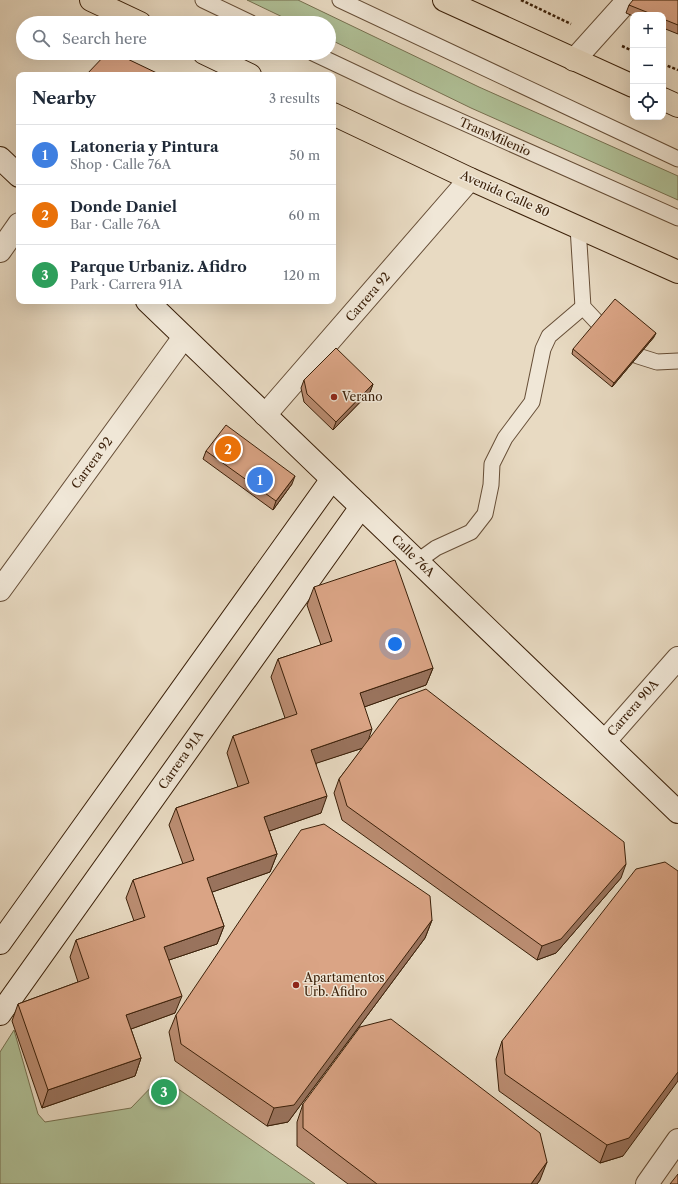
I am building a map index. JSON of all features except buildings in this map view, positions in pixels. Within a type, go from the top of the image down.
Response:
[{"type":"highway","points":[[91,0],[125,16]]},
{"type":"highway","points":[[444,0],[630,85]]},
{"type":"highway","points":[[219,60],[244,72]]},
{"type":"highway","points":[[666,100],[678,106]]},
{"type":"highway","name":"Avenida Calle 80","points":[[336,115],[470,179],[678,272]]},
{"type":"street","points":[[574,60],[628,0]]},
{"type":"street","points":[[0,158],[16,173]]},
{"type":"street","name":"Carrera 92","points":[[266,415],[470,179]]},
{"type":"street","points":[[0,251],[16,228]]},
{"type":"street","name":"Calle 76A","points":[[150,304],[678,812]]},
{"type":"street","name":"Carrera 92","points":[[0,590],[184,337]]},
{"type":"street","points":[[0,943],[332,479]]},
{"type":"street","name":"Carrera 91A","points":[[0,1014],[361,507]]},
{"type":"street","name":"Carrera 90A","points":[[605,741],[678,658]]},
{"type":"street","points":[[646,1184],[678,1140]]},
{"type":"lane","points":[[203,0],[236,16]]},
{"type":"lane","points":[[340,0],[678,159]]},
{"type":"lane","name":"TransMilenio","points":[[327,60],[406,98],[678,218]]},
{"type":"lane","points":[[578,227],[583,307],[598,323]]},
{"type":"lane","points":[[418,561],[436,548],[471,532],[486,514],[491,485],[492,464],[505,438],[532,402],[543,349],[546,342],[549,336],[583,307]]},
{"type":"lane","points":[[638,356],[657,362],[678,361]]},
{"type":"path","points":[[666,65],[678,70]]},
{"type":"green space","points":[[247,0],[298,0],[331,16],[280,16]]},
{"type":"green space","points":[[336,18],[479,87],[678,176],[678,200],[471,108],[336,42]]},
{"type":"green space","points":[[14,1030],[38,1114],[45,1122],[131,1108],[161,1077],[315,1184],[0,1184],[0,1052]]},
{"type":"place","name":"Verano","points":[[334,397]]},
{"type":"place","name":"Donde Daniel","points":[[228,449]]},
{"type":"place","name":"Latoneria y Pintura","points":[[260,480]]},
{"type":"place","name":"Apartamentos Urb. Afidro","points":[[296,985]]},
{"type":"place","name":"Parque Urbaniz. Afidro","points":[[164,1092]]}]
